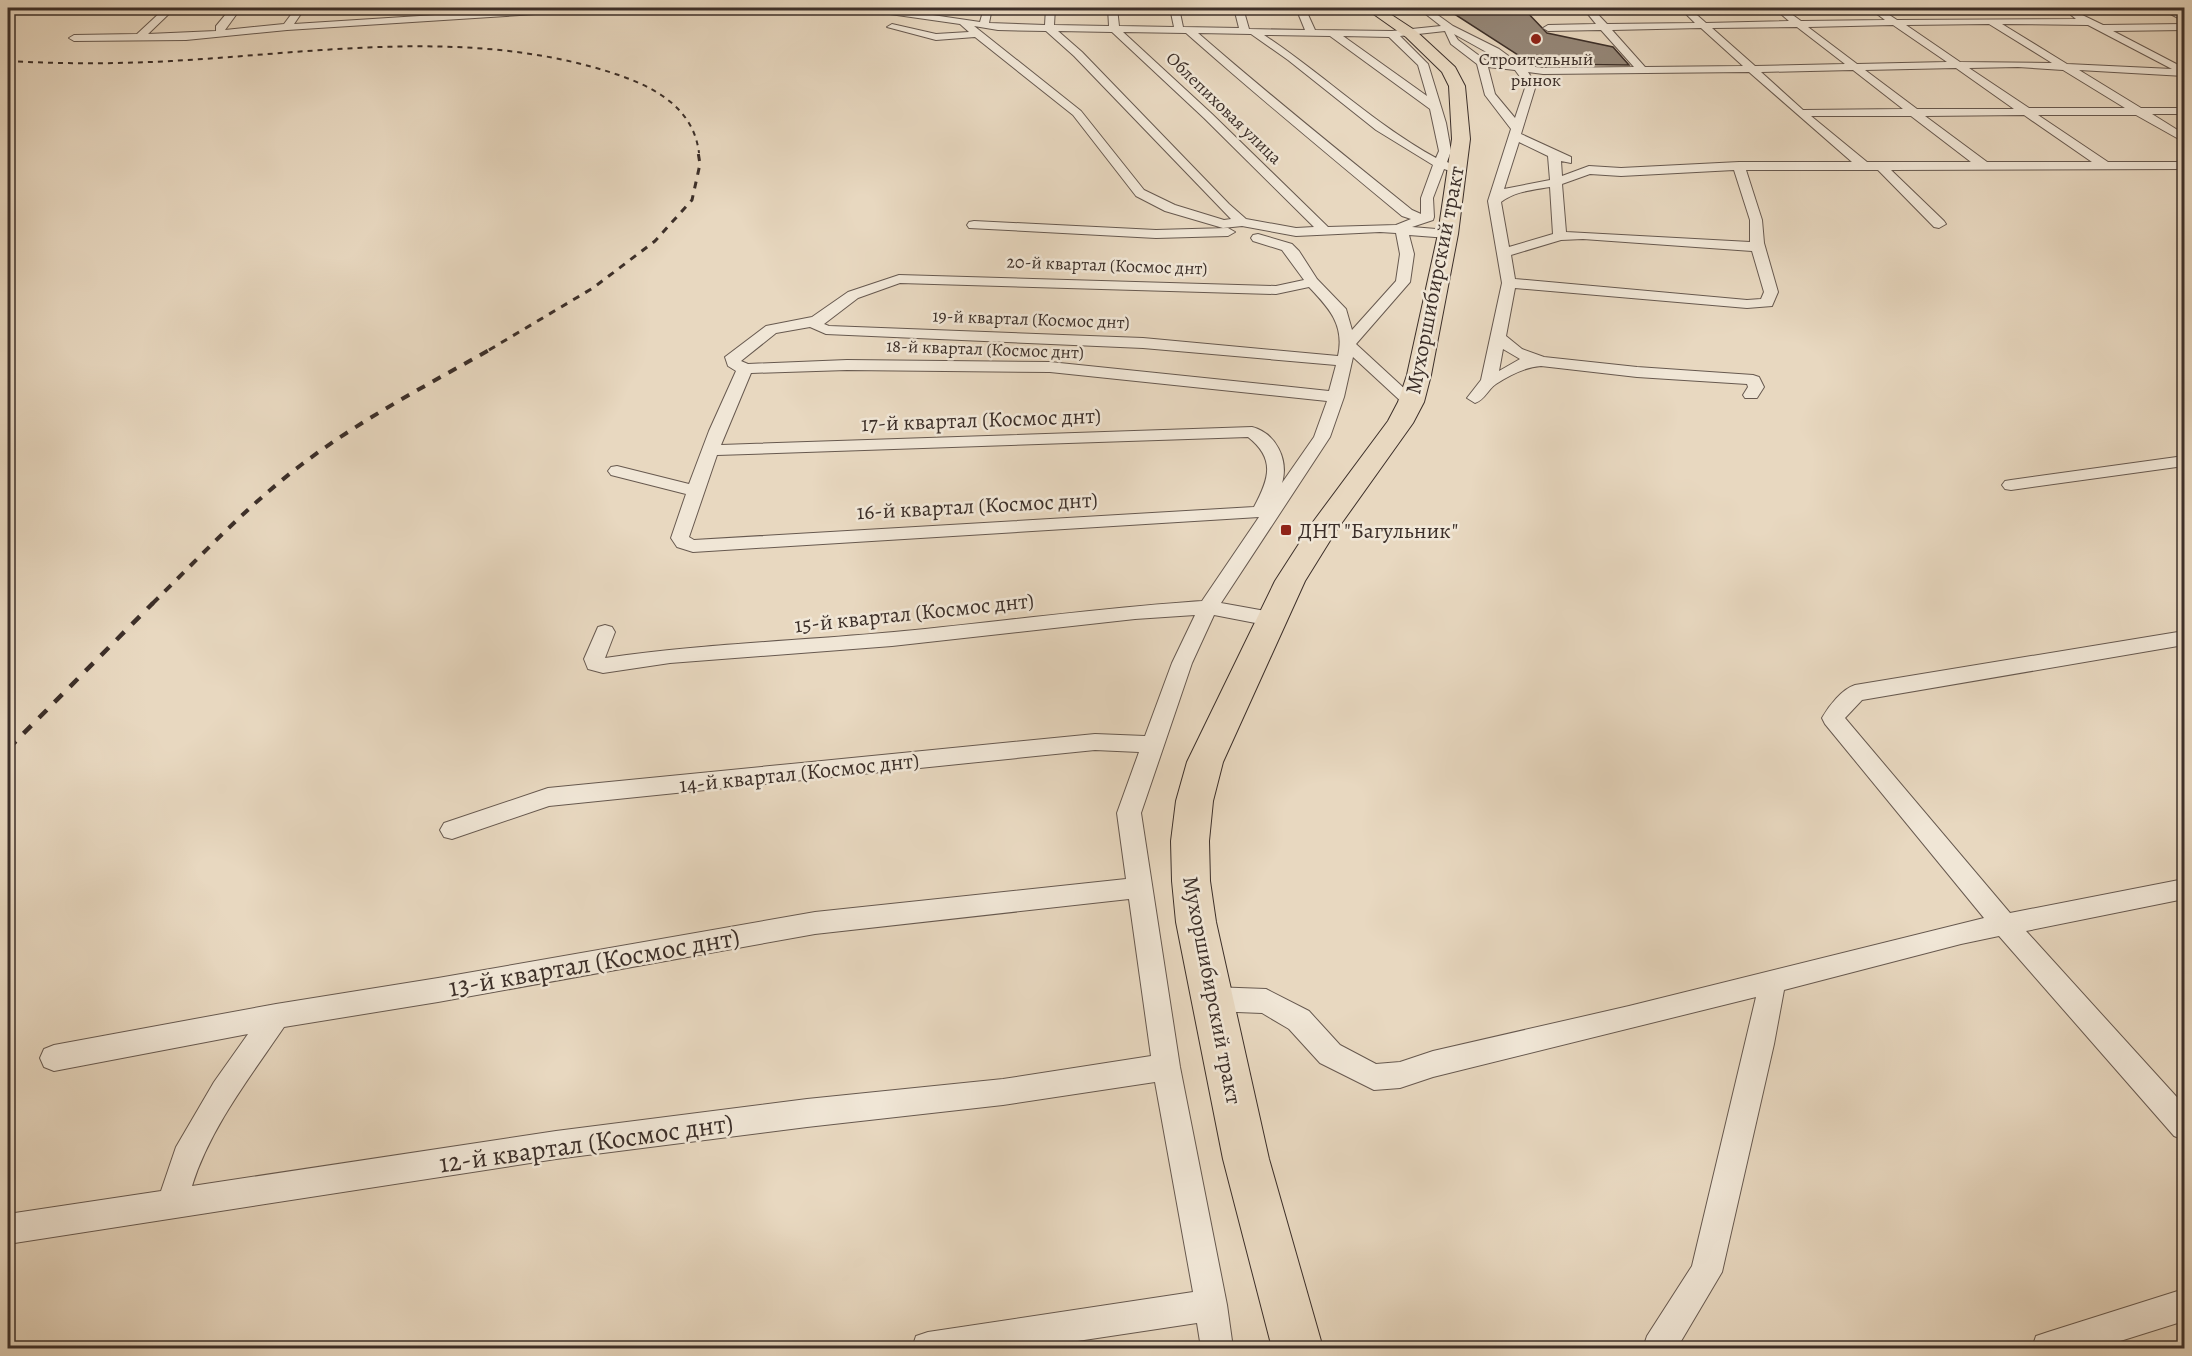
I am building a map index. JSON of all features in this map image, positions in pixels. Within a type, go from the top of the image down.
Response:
[{"type":"main road","name":"Мухоршибирский тракт","points":[[1297,1348],[1246,1159],[1212,999],[1190,884],[1189,835],[1191,810],[1197,786],[1216,734],[1271,619],[1305,556],[1400,423],[1411,402],[1419,375],[1436,227],[1448,167],[1461,139],[1457,86],[1449,70],[1372,8]]},
{"type":"street","points":[[140,37],[170,8]]},
{"type":"street","points":[[220,33],[221,26],[236,8]]},
{"type":"street","points":[[287,27],[300,8]]},
{"type":"street","points":[[427,19],[428,8]]},
{"type":"street","points":[[74,38],[186,37],[362,18],[427,19],[492,11],[582,8]]},
{"type":"street","points":[[869,8],[927,12],[980,30],[1077,113],[1140,193],[1170,208],[1222,227],[1272,240],[1287,247],[1312,282],[1339,309],[1348,344],[1336,397],[1322,437],[1267,512],[1208,607],[1182,663],[1151,744],[1129,813],[1138,888],[1166,1067],[1217,1348]]},
{"type":"street","points":[[980,30],[988,8]]},
{"type":"street","points":[[1049,28],[1052,8]]},
{"type":"street","points":[[1113,8],[1114,29]]},
{"type":"street","points":[[1175,8],[1184,30],[1407,213],[1436,227]]},
{"type":"street","points":[[1239,8],[1250,32],[1302,66],[1326,88],[1382,130],[1448,167]]},
{"type":"street","points":[[1301,8],[1311,32]]},
{"type":"street","points":[[1423,8],[1450,28],[1465,34],[1521,69],[1531,85],[1494,201],[1509,283],[1488,381],[1475,398]]},
{"type":"street","points":[[1587,8],[1643,71]]},
{"type":"street","points":[[1684,8],[1801,114],[1864,166]]},
{"type":"street","points":[[1778,8],[1985,167]]},
{"type":"street","points":[[1874,8],[2108,167]]},
{"type":"street","points":[[1968,8],[2184,139]]},
{"type":"street","points":[[2062,8],[2184,72]]},
{"type":"street","points":[[2164,8],[2184,18]]},
{"type":"street","points":[[1548,28],[1991,21],[2089,22]]},
{"type":"street","points":[[892,27],[936,37],[980,30],[1049,28],[1332,33],[1401,33],[1450,28]]},
{"type":"street","points":[[2101,28],[2184,27]]},
{"type":"street","points":[[1049,28],[1078,54],[1224,207],[1242,222]]},
{"type":"street","points":[[1450,28],[1449,34],[1454,42],[1482,63],[1521,69],[1752,70],[1958,64],[2064,65],[2184,72]]},
{"type":"street","name":"Облепиховая улица","points":[[1114,29],[1208,116],[1323,229]]},
{"type":"street","points":[[1332,33],[1435,107]]},
{"type":"street","points":[[1401,33],[1423,64],[1448,167]]},
{"type":"street","points":[[1482,63],[1490,95],[1516,132],[1554,154],[1589,170],[1621,172],[1739,166],[2184,166]]},
{"type":"street","points":[[1801,114],[2184,111]]},
{"type":"street","points":[[1554,154],[1560,236]]},
{"type":"street","points":[[1509,283],[1736,303],[1767,303],[1771,292],[1758,247],[1756,220],[1739,166]]},
{"type":"street","points":[[1881,166],[1939,224]]},
{"type":"street","points":[[2165,166],[2184,180]]},
{"type":"street","points":[[1494,201],[1504,193],[1516,189],[1557,182],[1589,170]]},
{"type":"street","points":[[974,225],[1156,234],[1222,227],[1242,222],[1296,232],[1323,229],[1436,227]]},
{"type":"street","points":[[1401,229],[1402,226],[1436,227]]},
{"type":"street","points":[[1348,344],[1403,282],[1407,254],[1406,241],[1401,229]]},
{"type":"street","points":[[1502,253],[1560,236],[1583,235],[1758,247]]},
{"type":"street","name":"20-й квартал (Космос днт)","points":[[816,321],[853,295],[899,279],[1276,290],[1312,282]]},
{"type":"street","points":[[616,471],[695,491],[745,369],[732,363],[733,357],[771,329],[816,321]]},
{"type":"street","name":"19-й квартал (Космос днт)","points":[[816,321],[817,326],[826,330],[1143,343],[1344,361]]},
{"type":"street","points":[[1498,338],[1517,352],[1541,361]]},
{"type":"street","points":[[1348,344],[1411,402]]},
{"type":"street","points":[[1488,381],[1509,372],[1521,363],[1541,361],[1637,372],[1753,380],[1756,387],[1751,395]]},
{"type":"street","name":"18-й квартал (Космос днт)","points":[[745,369],[848,364],[1050,367],[1336,397]]},
{"type":"street","points":[[734,392],[792,368]]},
{"type":"street","name":"17-й квартал (Космос днт)","points":[[712,450],[1252,432],[1269,446],[1277,458],[1276,475],[1267,512]]},
{"type":"street","points":[[2011,485],[2184,461]]},
{"type":"street","name":"16-й квартал (Космос днт)","points":[[695,491],[680,538],[684,543],[693,546],[1267,512]]},
{"type":"street","name":"15-й квартал (Космос днт)","points":[[605,632],[594,659],[595,664],[603,666],[670,656],[904,638],[1135,612],[1208,607],[1271,619]]},
{"type":"street","points":[[2184,638],[1856,693],[1833,718],[2004,924],[2184,1126]]},
{"type":"street","name":"14-й квартал (Космос днт)","points":[[452,830],[548,797],[1095,742],[1151,744]]},
{"type":"street","name":"13-й квартал (Космос днт)","points":[[54,1058],[276,1016],[438,990],[815,923],[1138,888]]},
{"type":"street","points":[[1212,999],[1266,1001],[1299,1020],[1330,1054],[1374,1077],[1400,1075],[1433,1064],[1772,982],[1960,933],[2184,889]]},
{"type":"street","points":[[1659,1348],[1707,1272],[1760,1044],[1772,982]]},
{"type":"street","points":[[171,1205],[186,1157],[224,1090],[276,1016]]},
{"type":"street","name":"12-й квартал (Космос днт)","points":[[8,1229],[556,1145],[807,1113],[1003,1092],[1166,1067]]},
{"type":"street","points":[[928,1348],[1211,1305]]},
{"type":"street","points":[[2048,1348],[2184,1305]]},
{"type":"building","name":"Строительный рынок","points":[[1445,8],[1523,8],[1547,33],[1613,47],[1629,65],[1532,64]]},
{"type":"railway","points":[[8,61],[150,62],[388,47],[497,50],[550,57],[619,75],[665,98],[688,121],[699,153]]},
{"type":"railway","points":[[489,350],[593,288],[655,241],[692,200],[700,164],[698,152]]},
{"type":"railway","points":[[153,603],[243,515],[301,465],[370,418],[491,349]]},
{"type":"railway","points":[[8,749],[153,603]]},
{"type":"place","name":"Строительный рынок","points":[[1536,39]]},
{"type":"place","name":"ДНТ \"Багульник\"","points":[[1286,530]]}]
